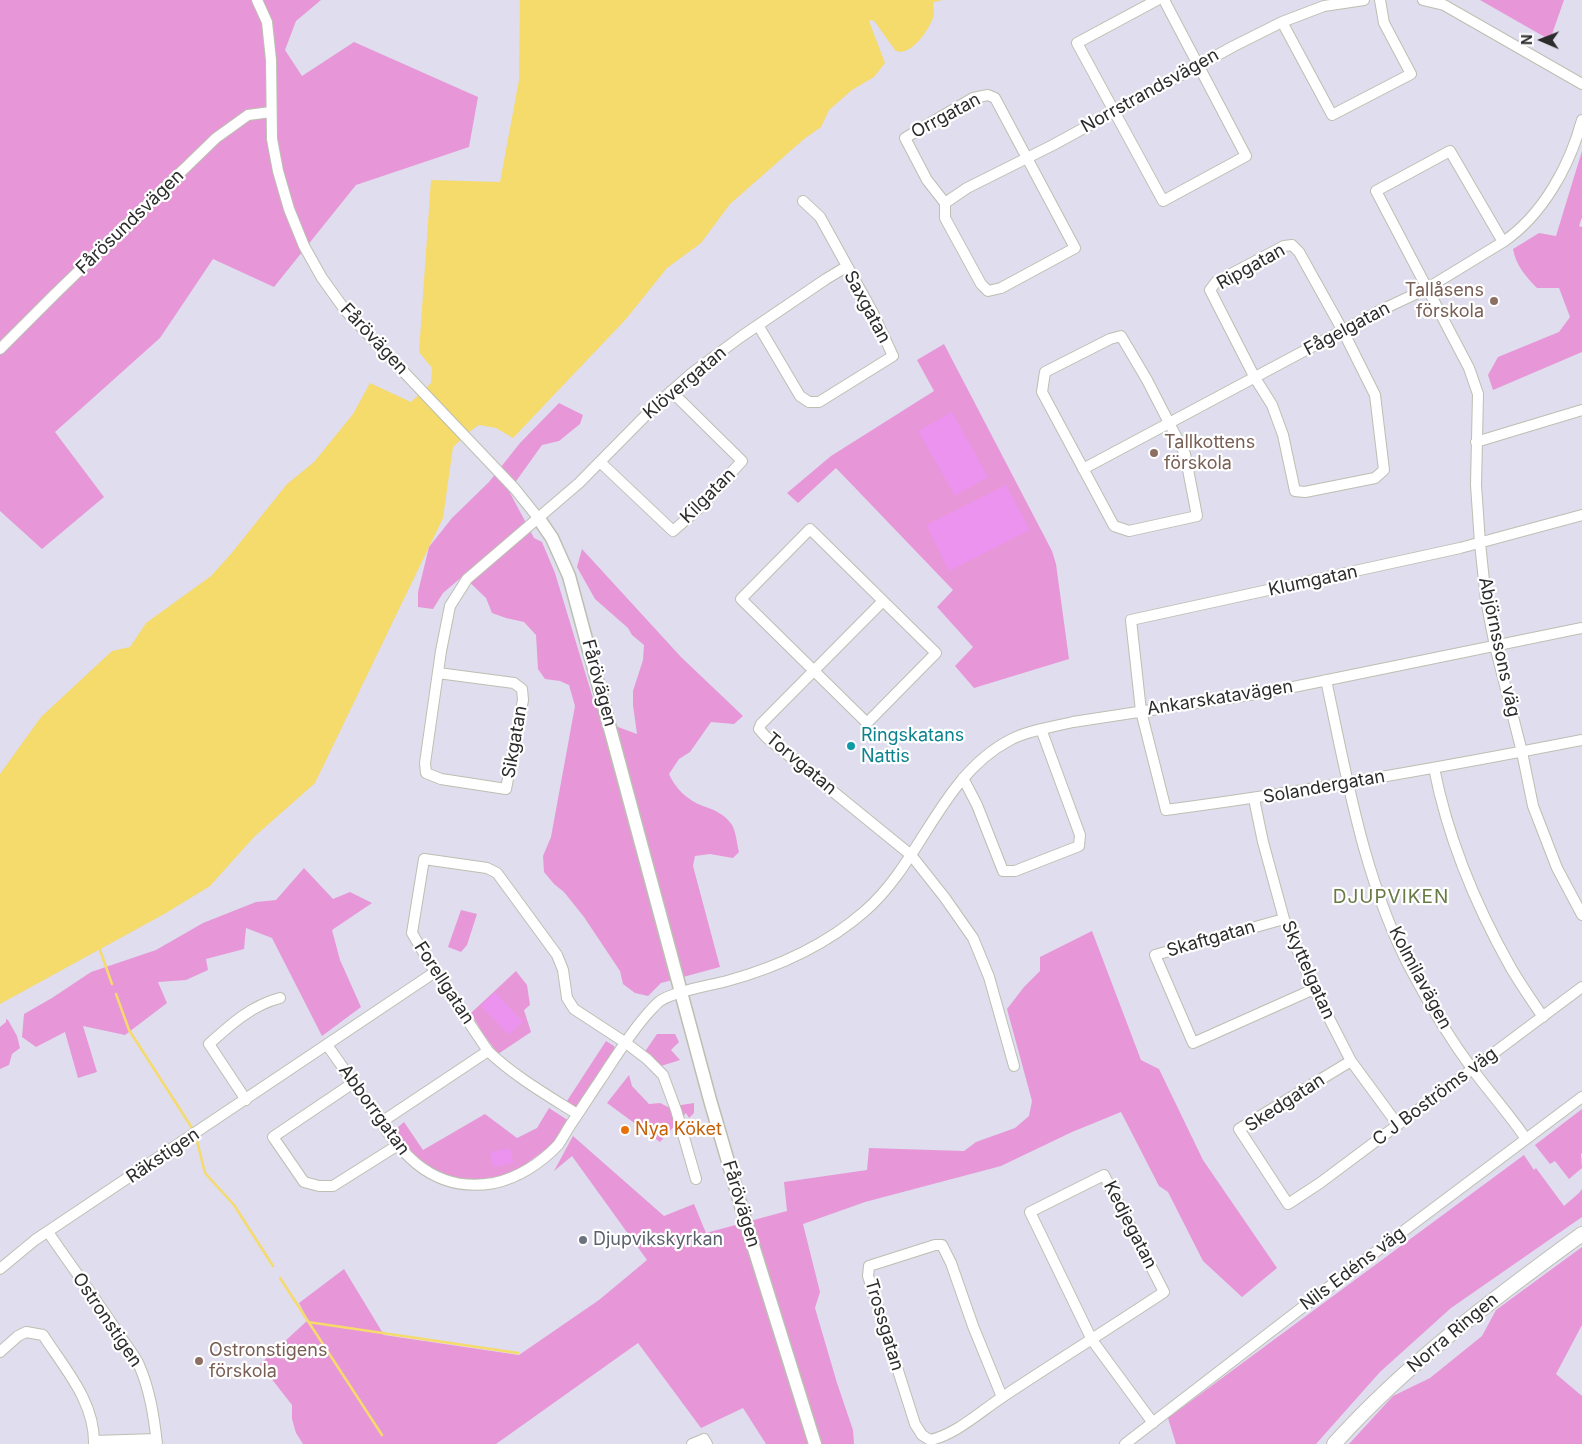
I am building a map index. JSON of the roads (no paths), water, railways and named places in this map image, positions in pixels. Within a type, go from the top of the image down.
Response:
[{"type":"main road","name":"Norra Ringen","points":[[1334,1444],[1396,1380],[1459,1326],[1582,1234]]},
{"type":"street","name":"Fårövägen","points":[[258,0],[267,22],[271,60],[272,139],[278,171],[289,209],[304,246],[322,278],[345,310],[525,500],[552,538],[570,576],[710,1100],[744,1218],[815,1444]]},
{"type":"street","points":[[1157,0],[1077,44],[1163,201],[1246,156],[1164,0]]},
{"type":"street","name":"Norrstrandsvägen","points":[[945,203],[967,188],[1282,22],[1324,6],[1364,0]]},
{"type":"street","points":[[1282,22],[1332,115],[1411,74],[1384,23],[1380,0]]},
{"type":"street","points":[[1423,0],[1444,5],[1582,84]]},
{"type":"street","name":"Orrgatan","points":[[945,203],[927,180],[905,138],[973,98],[988,95],[994,98],[1027,158]]},
{"type":"street","name":"Fårösundsvägen","points":[[0,349],[216,138],[248,115],[271,112]]},
{"type":"street","name":"Fågelgatan","points":[[1083,469],[1426,289],[1504,242],[1528,220],[1559,180],[1582,120]]},
{"type":"street","name":"Abjörnssons väg","points":[[1504,242],[1450,151],[1376,191],[1469,368],[1478,394],[1476,485],[1486,600],[1495,646],[1522,752],[1533,806],[1557,868],[1582,915]]},
{"type":"street","points":[[945,203],[944,218],[981,284],[988,291],[1001,288],[1075,248],[1027,158]]},
{"type":"street","name":"Saxgatan","points":[[758,326],[800,396],[809,402],[819,402],[893,356],[873,313],[820,217],[804,201]]},
{"type":"street","name":"Ripgatan","points":[[1255,378],[1210,290],[1216,282],[1284,246],[1292,245],[1299,252],[1343,331]]},
{"type":"street","name":"Klövergatan","points":[[539,518],[579,483],[692,372],[846,267]]},
{"type":"street","points":[[1255,378],[1272,405],[1283,435],[1295,491],[1305,492],[1375,478],[1384,470],[1375,395],[1343,331]]},
{"type":"street","points":[[1121,336],[1170,424],[1186,454],[1197,516],[1129,531],[1114,526],[1042,392],[1045,372],[1110,339],[1121,336]]},
{"type":"street","name":"Kilgatan","points":[[600,462],[673,531],[698,509],[742,461],[671,392]]},
{"type":"street","points":[[1476,442],[1582,410]]},
{"type":"street","name":"Klumgatan","points":[[1141,711],[1131,620],[1480,543],[1582,515]]},
{"type":"street","name":"Sikgatan","points":[[438,673],[514,683],[522,689],[523,700],[506,789],[441,779],[426,773],[425,763],[438,673],[450,606],[467,578],[539,518]]},
{"type":"street","points":[[810,529],[884,602],[936,653],[867,723],[741,600],[810,529]]},
{"type":"street","name":"Torvgatan","points":[[884,602],[761,724],[759,729],[911,855]]},
{"type":"street","name":"Ankarskatavägen","points":[[682,993],[730,980],[789,960],[824,941],[866,910],[896,878],[963,778],[984,757],[1012,739],[1042,729],[1073,722],[1269,692],[1582,628]]},
{"type":"street","name":"Kolmilavägen","points":[[1326,680],[1360,831],[1381,901],[1407,961],[1449,1034],[1472,1069],[1526,1139]]},
{"type":"street","name":"Solandergatan","points":[[1141,711],[1166,810],[1254,799],[1582,740]]},
{"type":"street","points":[[963,778],[977,805],[1003,871],[1015,871],[1079,846],[1080,835],[1042,729]]},
{"type":"street","points":[[1434,768],[1441,801],[1461,863],[1486,920],[1512,970],[1543,1017]]},
{"type":"street","name":"Skyttelgatan","points":[[1254,799],[1263,842],[1284,919],[1314,989],[1352,1061],[1398,1125]]},
{"type":"street","points":[[911,855],[973,938],[989,977],[1014,1066]]},
{"type":"street","name":"Forellgatan","points":[[578,1114],[499,1062],[488,1051],[435,972],[412,933],[424,859],[487,868],[497,874],[508,886],[557,955],[563,970],[567,998],[574,1009],[626,1043]]},
{"type":"street","name":"Skaftgatan","points":[[1284,919],[1155,955],[1193,1043],[1314,989]]},
{"type":"street","name":"Räkstigen","points":[[0,1269],[35,1240],[435,972]]},
{"type":"street","name":"C J Boströms väg","points":[[1288,1204],[1320,1183],[1582,987]]},
{"type":"street","name":"Abborrgatan","points":[[327,1045],[380,1123],[411,1160],[428,1173],[452,1182],[482,1185],[506,1180],[530,1169],[558,1144],[640,1022],[660,1001],[682,993]]},
{"type":"street","points":[[246,1100],[209,1044],[236,1020],[267,1002],[280,998]]},
{"type":"street","points":[[626,1043],[647,1059],[663,1075],[676,1110],[696,1179]]},
{"type":"street","points":[[380,1123],[488,1051]]},
{"type":"street","name":"Skedgatan","points":[[1288,1204],[1239,1129],[1352,1061]]},
{"type":"street","points":[[354,1083],[273,1137],[304,1182],[319,1186],[333,1186],[398,1145]]},
{"type":"street","name":"Nils Edéns väg","points":[[1125,1444],[1582,1096]]},
{"type":"street","name":"Kedjegatan","points":[[1092,1340],[1164,1292],[1104,1175],[1030,1212],[1092,1340],[1153,1423]]},
{"type":"street","name":"Ostronstigen","points":[[48,1232],[139,1365],[149,1393],[156,1441]]},
{"type":"street","name":"Trossgatan","points":[[1002,1397],[973,1326],[951,1263],[942,1245],[935,1245],[868,1266],[868,1276],[915,1424],[922,1435],[930,1440],[942,1438],[1002,1397],[1092,1340]]},
{"type":"street","points":[[0,1352],[18,1336],[26,1332],[43,1335],[80,1390],[89,1410],[94,1443],[156,1441]]},
{"type":"street","points":[[692,1444],[704,1439],[707,1444]]},
{"type":"waterway","points":[[100,950],[112,984]]},
{"type":"waterway","points":[[116,994],[129,1030],[192,1128]]},
{"type":"waterway","points":[[197,1141],[205,1173],[234,1205],[273,1266]]},
{"type":"waterway","points":[[280,1278],[382,1435]]},
{"type":"waterway","points":[[308,1322],[518,1353]]},
{"type":"place","name":"Tallåsens förskola","points":[[1494,301]]},
{"type":"place","name":"Tallkottens förskola","points":[[1154,453]]},
{"type":"place","name":"Ringskatans Nattis","points":[[851,746]]},
{"type":"place","name":"Nya Köket","points":[[625,1130]]},
{"type":"place","name":"Djupvikskyrkan","points":[[583,1240]]},
{"type":"place","name":"Ostronstigens förskola","points":[[199,1361]]},
{"type":"district","name":"DJUPVIKEN","points":[[1391,897]]}]
